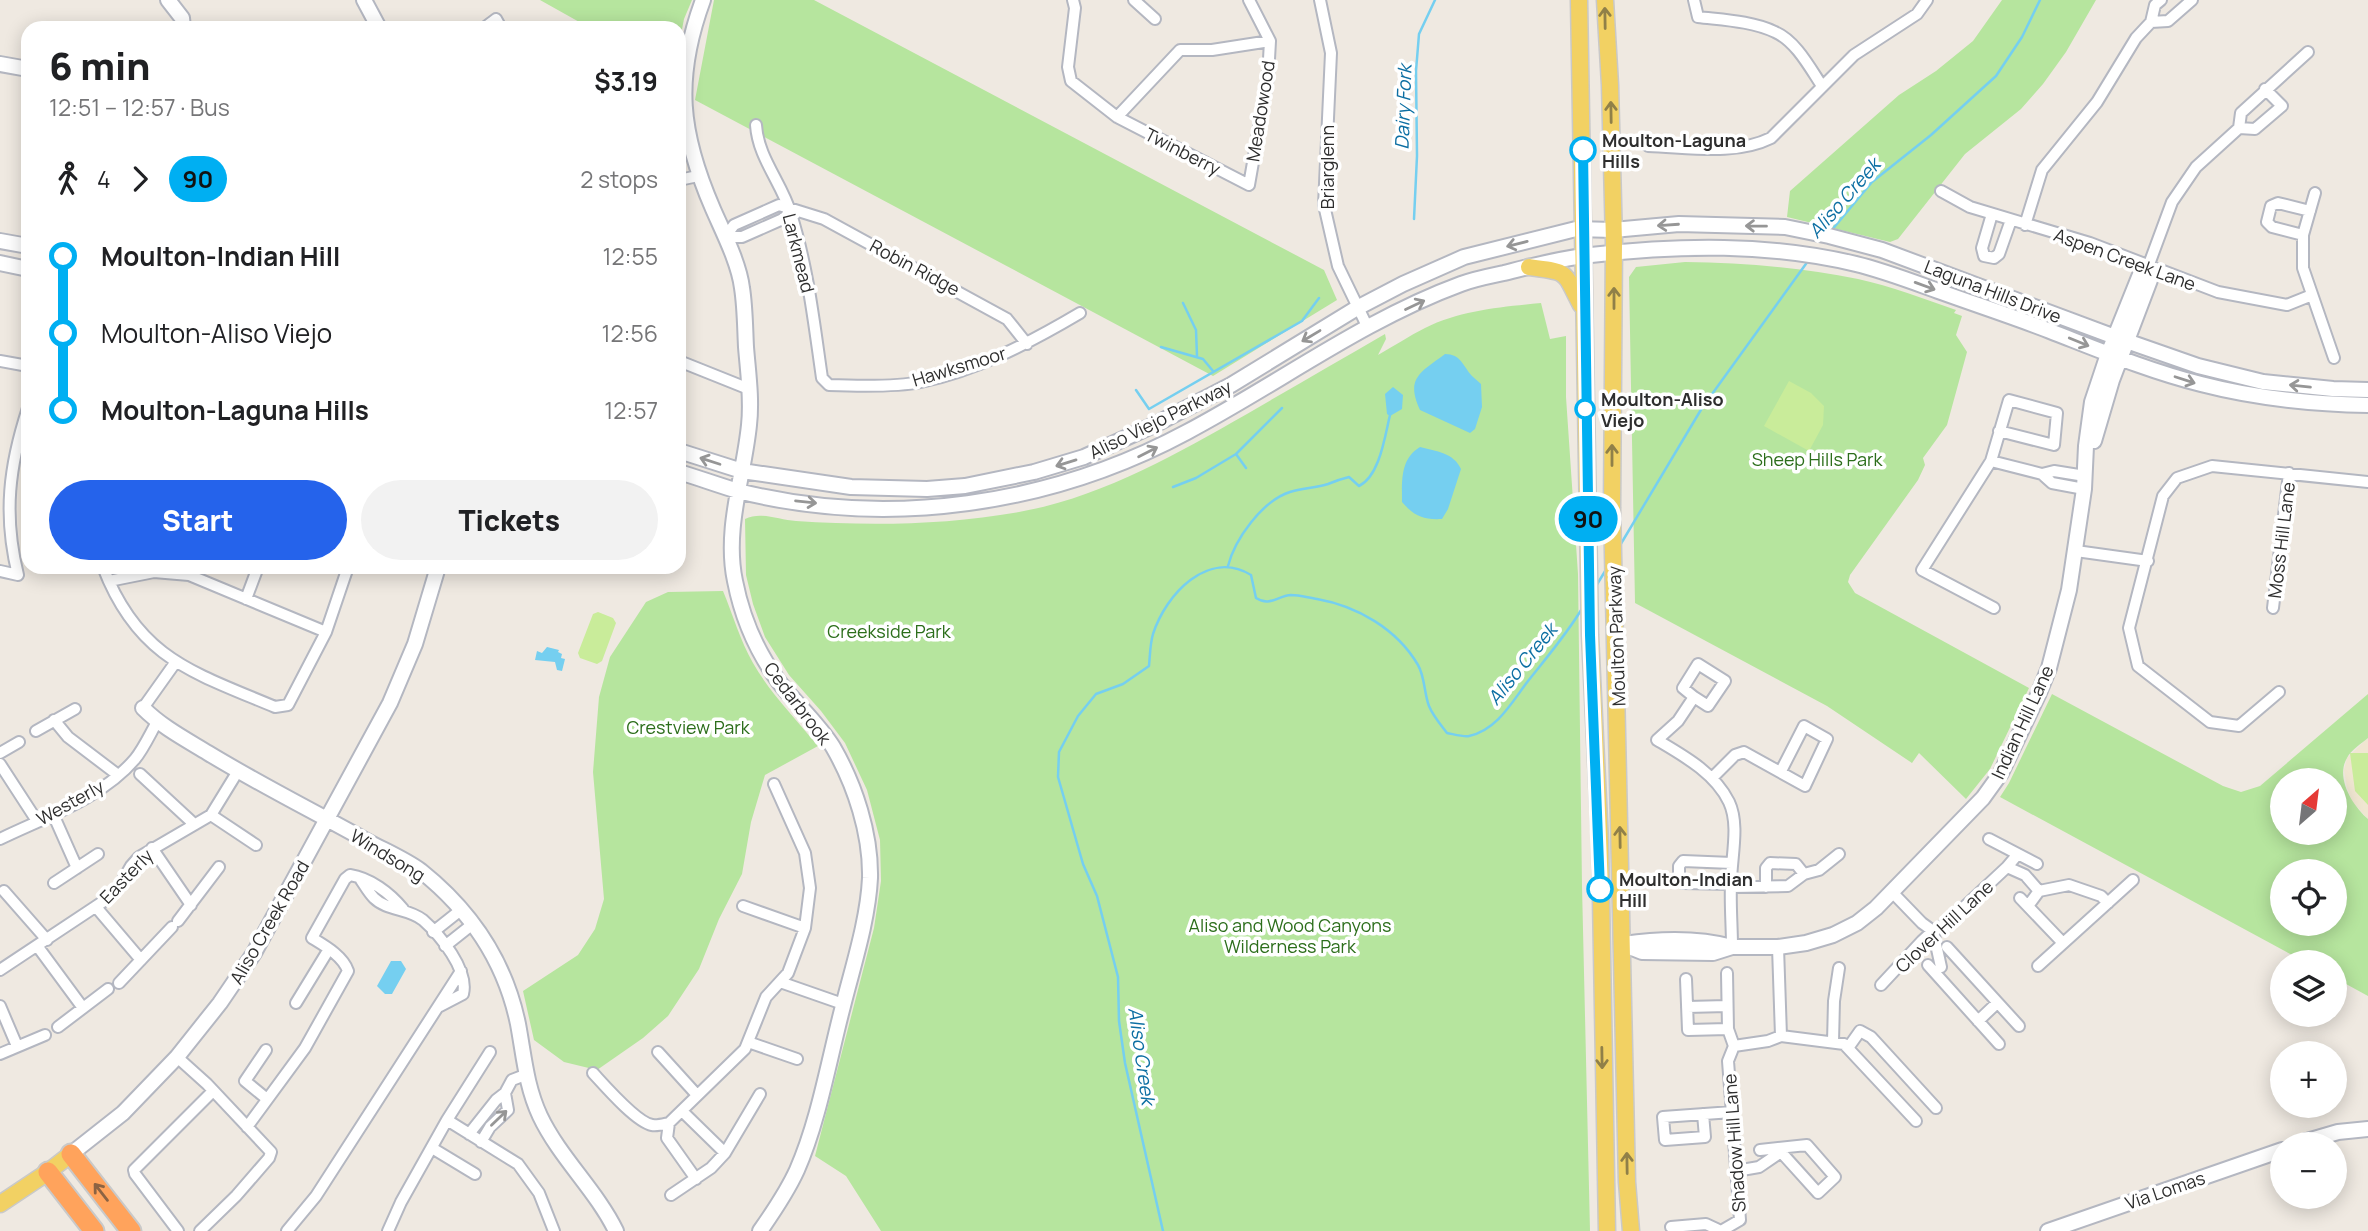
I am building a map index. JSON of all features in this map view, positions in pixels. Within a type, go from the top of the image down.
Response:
[{"type":"highway","points":[[71,1154],[131,1231]]},
{"type":"highway","points":[[48,1172],[94,1231]]},
{"type":"main road","points":[[168,0],[182,21]]},
{"type":"main road","points":[[364,0],[375,21]]},
{"type":"main road","name":"Cedarbrook","points":[[686,61],[703,0]]},
{"type":"main road","name":"Moulton Parkway","points":[[1579,0],[1590,635],[1600,842],[1601,1016],[1607,1231]]},
{"type":"main road","name":"Moulton Parkway","points":[[1605,0],[1614,252],[1612,508],[1627,1182],[1631,1231]]},
{"type":"main road","points":[[0,64],[21,68]]},
{"type":"main road","name":"Cedarbrook","points":[[686,126],[698,176],[725,237],[742,285],[750,424],[732,558],[737,591],[746,622],[778,681],[832,747],[856,797],[867,843],[870,879],[859,942],[811,1127],[798,1167],[781,1201],[760,1231]]},
{"type":"main road","name":"Laguna Hills Drive","points":[[1613,230],[1679,224],[1790,228],[1868,246],[2198,366],[2263,382],[2368,390]]},
{"type":"main road","name":"Aliso Viejo Parkway","points":[[686,453],[742,471],[851,486],[927,489],[1034,472],[1084,457],[1156,424],[1231,385],[1357,308],[1464,257],[1584,229],[1613,230]]},
{"type":"main road","points":[[0,241],[21,245]]},
{"type":"main road","name":"Laguna Hills Drive","points":[[1614,252],[1695,247],[1770,249],[1860,265],[2197,384],[2262,397],[2326,405],[2368,405]]},
{"type":"main road","name":"Aliso Viejo Parkway","points":[[686,474],[739,491],[801,502],[907,508],[950,506],[1047,489],[1137,458],[1188,432],[1368,328],[1462,283],[1584,255],[1614,252]]},
{"type":"main road","points":[[0,263],[21,268]]},
{"type":"main road","points":[[1529,267],[1553,270],[1566,276],[1583,310]]},
{"type":"main road","name":"Indian Hill Lane","points":[[1622,944],[1642,952],[1713,953],[1732,947],[1778,947],[1806,943],[1833,935],[1857,923],[1892,892],[1983,798],[2001,773],[2049,668],[2060,630],[2076,551],[2089,415],[2121,339],[2139,277],[2148,267]]},
{"type":"main road","name":"Aliso Creek Road","points":[[0,1204],[48,1172],[123,1113],[177,1058],[220,1003],[254,953],[368,745],[403,675],[436,574]]},
{"type":"main road","name":"Windsong","points":[[143,708],[157,722],[237,771],[418,869],[462,909],[496,958],[508,986],[519,1029],[525,1075],[541,1117],[572,1165],[594,1192],[616,1231]]},
{"type":"main road","points":[[1600,842],[1608,864],[1611,930],[1622,944],[1611,961],[1612,991],[1601,1016]]},
{"type":"main road","points":[[2338,1132],[2368,1129]]},
{"type":"main road","name":"Via Lomas","points":[[2048,1231],[2270,1154]]},
{"type":"street","points":[[1074,4],[1087,0]]},
{"type":"street","points":[[1133,0],[1155,19]]},
{"type":"street","name":"Meadowood","points":[[1249,0],[1270,41],[1268,77],[1249,186]]},
{"type":"street","name":"Briarglenn","points":[[1320,0],[1331,53],[1324,205],[1338,266],[1368,328]]},
{"type":"street","points":[[1694,0],[1698,17],[1734,21],[1776,32],[1801,54],[1822,86]]},
{"type":"street","points":[[1648,146],[1742,148],[1771,138],[1854,55],[1917,14],[1927,0]]},
{"type":"street","points":[[2025,225],[2042,170],[2096,102],[2136,38],[2151,22],[2155,5],[2161,0]]},
{"type":"street","points":[[2151,22],[2168,21],[2192,0]]},
{"type":"street","name":"Twinberry","points":[[1074,4],[1068,67],[1071,81],[1117,117],[1249,186]]},
{"type":"street","points":[[1117,117],[1180,50],[1212,50],[1270,41]]},
{"type":"street","name":"Indian Hill Lane","points":[[2148,267],[2172,202],[2196,167],[2239,128],[2241,113],[2308,52]]},
{"type":"street","name":"Indian Hill Lane","points":[[2239,128],[2255,129],[2282,106],[2266,89]]},
{"type":"street","name":"Larkmead","points":[[756,125],[757,142],[790,210],[806,267],[822,378],[829,384]]},
{"type":"street","points":[[686,179],[698,176]]},
{"type":"street","name":"Aspen Creek Lane","points":[[1941,191],[1970,207],[2090,243],[2218,292],[2287,305],[2312,295]]},
{"type":"street","points":[[2315,193],[2304,235],[2302,268],[2334,358]]},
{"type":"street","points":[[2304,235],[2272,227],[2267,222],[2271,206],[2278,203],[2310,212]]},
{"type":"street","name":"Robin Ridge","points":[[725,237],[734,225],[779,205],[824,219],[972,298],[1006,319],[1027,344]]},
{"type":"street","points":[[725,237],[742,237],[785,218],[790,210]]},
{"type":"street","points":[[767,211],[773,224]]},
{"type":"street","points":[[1992,214],[1982,248],[1984,256],[1994,258],[2000,254],[2011,220]]},
{"type":"street","name":"Hawksmoor","points":[[829,384],[920,382],[972,366],[1027,344],[1080,313]]},
{"type":"street","points":[[0,360],[21,364]]},
{"type":"street","points":[[686,364],[749,389]]},
{"type":"street","points":[[1994,608],[1922,570],[1991,461],[1999,431],[2009,400],[2057,414],[2054,445],[1999,431]]},
{"type":"street","points":[[0,571],[18,575],[10,544],[9,491],[21,430]]},
{"type":"street","points":[[1991,461],[2042,474],[2052,483],[2085,477]]},
{"type":"street","points":[[2279,692],[2239,726],[2210,722],[2138,666],[2129,628],[2163,496],[2177,478],[2212,466],[2368,482]]},
{"type":"street","name":"Moss Hill Lane","points":[[2273,608],[2289,473]]},
{"type":"street","points":[[2076,551],[2148,561]]},
{"type":"street","points":[[106,574],[118,601],[138,630],[156,649],[175,663],[275,707],[288,705],[326,632],[346,574]]},
{"type":"street","points":[[108,581],[137,574]]},
{"type":"street","points":[[185,574],[326,632]]},
{"type":"street","points":[[246,599],[255,574]]},
{"type":"street","points":[[143,708],[175,663]]},
{"type":"street","points":[[1695,697],[1678,721],[1657,740],[1701,768],[1712,778],[1730,804],[1733,820],[1732,947]]},
{"type":"street","points":[[36,731],[75,709]]},
{"type":"street","points":[[54,720],[68,737],[118,775]]},
{"type":"street","name":"Westerly","points":[[0,839],[73,805],[118,775],[134,760],[157,722]]},
{"type":"street","points":[[1712,778],[1735,755],[1744,752],[1805,786],[1827,739],[1804,726],[1781,771]]},
{"type":"street","points":[[0,753],[19,742]]},
{"type":"street","points":[[0,764],[37,821]]},
{"type":"street","points":[[237,771],[211,815],[256,845]]},
{"type":"street","points":[[140,774],[194,824]]},
{"type":"street","points":[[696,1180],[667,1138],[669,1124],[746,1049],[765,996],[788,973],[805,928],[810,888],[805,853],[774,784]]},
{"type":"street","points":[[53,814],[77,868]]},
{"type":"street","name":"Easterly","points":[[0,970],[96,907],[119,887],[131,866],[152,848],[211,815]]},
{"type":"street","points":[[1989,839],[2037,864]]},
{"type":"street","points":[[152,848],[191,905]]},
{"type":"street","points":[[54,883],[98,854]]},
{"type":"street","points":[[1732,863],[1684,861],[1679,866],[1679,879],[1683,883],[1788,887],[1804,874],[1819,870],[1839,854]]},
{"type":"street","name":"Clover Hill Lane","points":[[1881,985],[1933,931],[1946,924],[2018,854]]},
{"type":"street","points":[[1766,887],[1766,868],[1770,863],[1796,864],[1804,874]]},
{"type":"street","points":[[119,983],[175,924],[219,867]]},
{"type":"street","name":"Clover Hill Lane","points":[[2007,867],[2025,875],[2039,891]]},
{"type":"street","points":[[247,1126],[305,1048],[348,971],[346,965],[329,948],[312,938],[345,879],[350,875],[360,878],[374,898],[422,920],[458,962],[461,971],[316,1196],[287,1231]]},
{"type":"street","points":[[2038,966],[2133,880]]},
{"type":"street","points":[[2063,943],[2024,902],[2039,891],[2069,885],[2101,896],[2108,903]]},
{"type":"street","points":[[4,891],[43,943],[83,1008]]},
{"type":"street","points":[[1892,892],[1933,931],[1934,968],[1999,1044]]},
{"type":"street","points":[[743,906],[805,928]]},
{"type":"street","points":[[96,907],[141,960]]},
{"type":"street","points":[[433,932],[462,909]]},
{"type":"street","points":[[445,946],[474,923]]},
{"type":"street","points":[[1778,947],[1781,1036]]},
{"type":"street","points":[[1947,947],[2019,1026]]},
{"type":"street","points":[[296,1003],[329,948]]},
{"type":"street","points":[[1934,968],[1957,958]]},
{"type":"street","points":[[1833,1042],[1839,968]]},
{"type":"street","points":[[1727,973],[1728,1029],[1734,1045],[1768,1041],[1781,1036],[1844,1044],[1916,1121]]},
{"type":"street","points":[[1686,979],[1688,1030],[1728,1029]]},
{"type":"street","points":[[780,982],[843,1004]]},
{"type":"street","points":[[58,1027],[108,989]]},
{"type":"street","points":[[1978,1021],[1997,1003]]},
{"type":"street","points":[[0,1006],[17,1046]]},
{"type":"street","points":[[1687,1007],[1727,1006]]},
{"type":"street","points":[[1848,1048],[1860,1031],[1871,1037],[1936,1108]]},
{"type":"street","points":[[0,1054],[45,1035]]},
{"type":"street","points":[[748,1042],[797,1059]]},
{"type":"street","name":"Shadow Hill Lane","points":[[1671,1227],[1683,1229],[1706,1224],[1721,1231],[1740,1220],[1728,1060],[1734,1045]]},
{"type":"street","points":[[266,1050],[245,1081],[267,1099]]},
{"type":"street","points":[[388,1231],[447,1120],[490,1052]]},
{"type":"street","points":[[658,1052],[697,1095]]},
{"type":"street","points":[[177,1058],[213,1091],[271,1152],[269,1158],[236,1196],[200,1231]]},
{"type":"street","points":[[593,1073],[616,1098],[646,1122],[653,1125],[669,1124]]},
{"type":"street","points":[[469,1134],[496,1100],[505,1093],[512,1080],[525,1075]]},
{"type":"street","points":[[1895,1099],[1912,1082]]},
{"type":"street","points":[[178,1231],[134,1170],[213,1091]]},
{"type":"street","points":[[481,1142],[490,1127],[508,1110],[505,1093]]},
{"type":"street","points":[[671,1195],[696,1180],[725,1153],[760,1094]]},
{"type":"street","points":[[682,1111],[725,1153]]},
{"type":"street","points":[[1703,1114],[1732,1112]]},
{"type":"street","points":[[447,1120],[518,1164],[539,1193],[554,1231]]},
{"type":"street","points":[[1760,1150],[1780,1150],[1807,1145],[1836,1177],[1818,1193],[1780,1150]]},
{"type":"street","points":[[432,1148],[475,1174]]},
{"type":"street","points":[[1736,1171],[1759,1167],[1780,1150]]},
{"type":"shaded area","points":[[2368,738],[2368,819],[2352,801],[2347,788],[2347,768],[2344,768],[2347,758]]},
{"type":"green space","points":[[540,0],[692,0],[684,21],[578,21]]},
{"type":"green space","points":[[714,0],[814,0],[1324,270],[1337,300],[1213,376],[695,100]]},
{"type":"green space","points":[[2002,0],[2096,0],[2066,52],[2043,84],[2021,109],[1965,154],[1898,239],[1890,242],[1787,217],[1790,191],[1899,95],[1936,71],[1973,41]]},
{"type":"green space","name":"Sheep Hills Park","points":[[1685,262],[1772,266],[1858,279],[1956,310],[1954,313],[1962,316],[1956,335],[1967,352],[1947,425],[1923,458],[1925,465],[1918,480],[1850,575],[1848,582],[1855,593],[2029,688],[1990,769],[1966,799],[1919,753],[1912,763],[1827,706],[1635,603],[1629,277],[1636,267]]},
{"type":"green space","name":"Aliso and Wood Canyons Wilderness Park","points":[[1541,303],[1550,339],[1566,336],[1566,397],[1578,574],[1590,1231],[881,1231],[846,1176],[815,1156],[874,928],[881,881],[880,840],[867,790],[845,743],[789,675],[765,637],[746,575],[745,519],[764,516],[824,523],[908,523],[963,520],[1050,505],[1109,485],[1165,459],[1385,334],[1386,339],[1378,355],[1425,328],[1453,317],[1482,310]]},
{"type":"green space","points":[[1789,381],[1811,393],[1824,406],[1823,425],[1809,451],[1764,426]]},
{"type":"green space","name":"Crestview Park","points":[[723,591],[753,663],[775,695],[818,746],[765,775],[751,822],[742,874],[719,919],[699,969],[668,1016],[643,1038],[597,1070],[564,1062],[534,1040],[523,991],[578,955],[595,929],[604,899],[593,772],[599,697],[610,657],[646,602],[668,592]]},
{"type":"green space","points":[[598,612],[613,618],[616,623],[602,661],[597,664],[580,658],[578,653],[593,614]]},
{"type":"green space","points":[[2052,694],[2223,786],[2241,792],[2260,786],[2270,777],[2270,845],[2347,845],[2347,791],[2368,819],[2368,996],[2347,985],[2347,950],[2283,950],[2000,797]]},
{"type":"green space","points":[[2368,694],[2368,738],[2349,755],[2344,766],[2281,768]]},
{"type":"green space","points":[[2350,753],[2368,753],[2368,805],[2355,791]]},
{"type":"water","points":[[1445,354],[1458,358],[1481,384],[1482,407],[1475,429],[1470,433],[1420,410],[1416,399],[1414,390],[1418,377]]},
{"type":"water","points":[[1393,387],[1403,395],[1402,409],[1390,416],[1387,414],[1385,394]]},
{"type":"water","points":[[1420,447],[1449,456],[1461,469],[1442,519],[1419,516],[1402,502],[1402,479],[1406,464],[1413,452]]},
{"type":"water","points":[[547,647],[559,650],[562,654],[561,658],[565,659],[562,671],[557,670],[555,662],[535,660],[537,651],[542,653]]},
{"type":"water","points":[[391,961],[401,961],[406,969],[392,994],[385,994],[377,986]]},
{"type":"waterway","name":"Dairy Fork","points":[[1414,219],[1419,34],[1435,0]]},
{"type":"waterway","name":"Aliso Creek","points":[[1831,231],[1872,182],[1931,135],[1996,76],[2022,37],[2040,0]]},
{"type":"waterway","name":"Aliso Creek","points":[[1619,547],[1702,408],[1808,261]]},
{"type":"waterway","points":[[1136,390],[1149,409],[1302,321],[1319,298]]},
{"type":"waterway","points":[[1183,303],[1196,330],[1197,356]]},
{"type":"waterway","points":[[1161,347],[1203,359],[1213,371]]},
{"type":"waterway","points":[[1236,454],[1282,408]]},
{"type":"waterway","name":"Dairy Fork","points":[[1228,566],[1237,544],[1251,522],[1280,497],[1349,477],[1359,486],[1366,481],[1377,464],[1390,415]]},
{"type":"waterway","points":[[1173,487],[1196,478],[1236,454],[1246,468]]},
{"type":"waterway","name":"Aliso Creek","points":[[1163,1231],[1125,1063],[1119,1021],[1118,977],[1097,896],[1083,864],[1058,777],[1059,752],[1078,716],[1096,694],[1123,684],[1149,666],[1153,634],[1168,604],[1191,580],[1219,568],[1235,568],[1251,575],[1256,598],[1261,600],[1301,596],[1347,607],[1375,621],[1399,640],[1418,665],[1429,706],[1447,733],[1464,736],[1488,728],[1503,714],[1564,636],[1583,607]]},
{"type":"waterway","name":"Aliso Creek","points":[[1596,586],[1607,568]]},
{"type":"bus line","name":"90","points":[[1583,150],[1584,377],[1600,889]]},
{"type":"place","name":"Moulton-Laguna Hills","points":[[1583,150]]},
{"type":"place","name":"Moulton-Aliso Viejo","points":[[1585,409]]},
{"type":"place","name":"Moulton-Indian Hill","points":[[1600,889]]},
{"type":"park label","name":"Creekside Park","points":[[889,631]]}]
